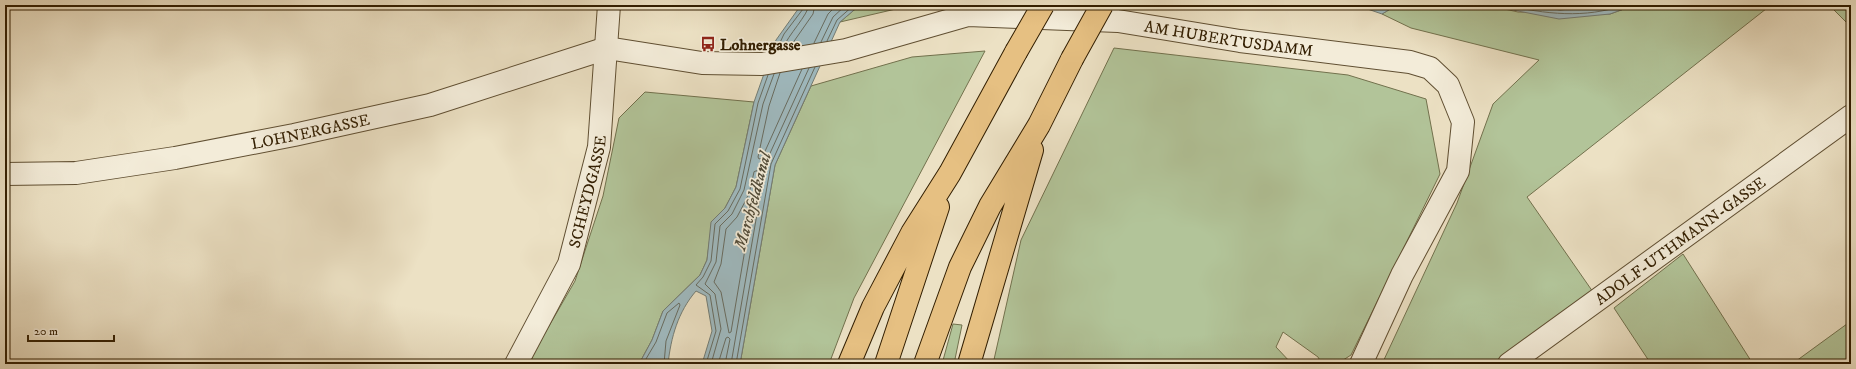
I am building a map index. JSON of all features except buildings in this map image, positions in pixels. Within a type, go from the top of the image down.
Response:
[{"type":"highway","points":[[849,364],[874,307],[909,239],[950,173],[1043,5]]},
{"type":"highway","points":[[925,364],[960,267],[990,206],[1039,125],[1072,58],[1102,5]]},
{"type":"highway","points":[[969,364],[994,274],[1016,208],[1039,125]]},
{"type":"highway","points":[[886,364],[950,173]]},
{"type":"street","name":"SCHEYDGASSE","points":[[516,364],[568,264],[599,147],[609,5]]},
{"type":"street","name":"AM HUBERTUSDAMM","points":[[607,48],[702,63],[762,64],[846,50],[968,15],[1118,21],[1240,41],[1410,62],[1430,68],[1448,85],[1463,122],[1458,170],[1402,275],[1361,364]]},
{"type":"street","name":"LOHNERGASSE","points":[[5,174],[76,173],[175,158],[294,135],[430,105],[607,48]]},
{"type":"street","name":"ADOLF-UTHMANN-GASSE","points":[[1509,364],[1851,116]]},
{"type":"green space","points":[[860,5],[913,5],[840,22]]},
{"type":"green space","points":[[1397,5],[1487,5],[1518,12],[1610,14],[1635,5],[1771,5],[1527,197],[1593,292],[1495,364],[1382,364],[1457,203],[1493,104],[1539,60],[1411,28],[1382,14]]},
{"type":"green space","points":[[1829,5],[1851,5],[1851,27]]},
{"type":"green space","points":[[1114,48],[1348,75],[1426,99],[1440,174],[1351,355],[1337,364],[1322,364],[1318,357],[1283,332],[1276,347],[1292,364],[993,364],[1021,240]]},
{"type":"green space","points":[[985,51],[854,298],[829,364],[740,364],[775,165],[811,86],[912,57]]},
{"type":"green space","points":[[645,92],[754,102],[736,187],[725,208],[712,222],[707,260],[700,275],[663,311],[652,340],[639,364],[527,364],[575,281],[603,196],[619,118]]},
{"type":"green space","points":[[1683,254],[1753,364],[1651,364],[1614,308]]},
{"type":"green space","points":[[1851,321],[1851,364],[1792,364]]},
{"type":"green space","points":[[953,324],[962,325],[954,364],[942,364]]},
{"type":"water","name":"Marchfeldkanal","points":[[801,5],[860,5],[840,22],[775,165],[740,364],[702,364],[712,331],[706,296],[696,291],[684,307],[676,325],[668,364],[639,364],[652,340],[663,311],[700,275],[707,260],[711,222],[725,208],[736,187],[754,102],[776,40]]},
{"type":"water","points":[[1356,5],[1397,5],[1382,14]]},
{"type":"water","points":[[1487,5],[1635,5],[1610,14],[1559,19]]},
{"type":"place","name":"Lohnergasse","points":[[708,44]]}]
